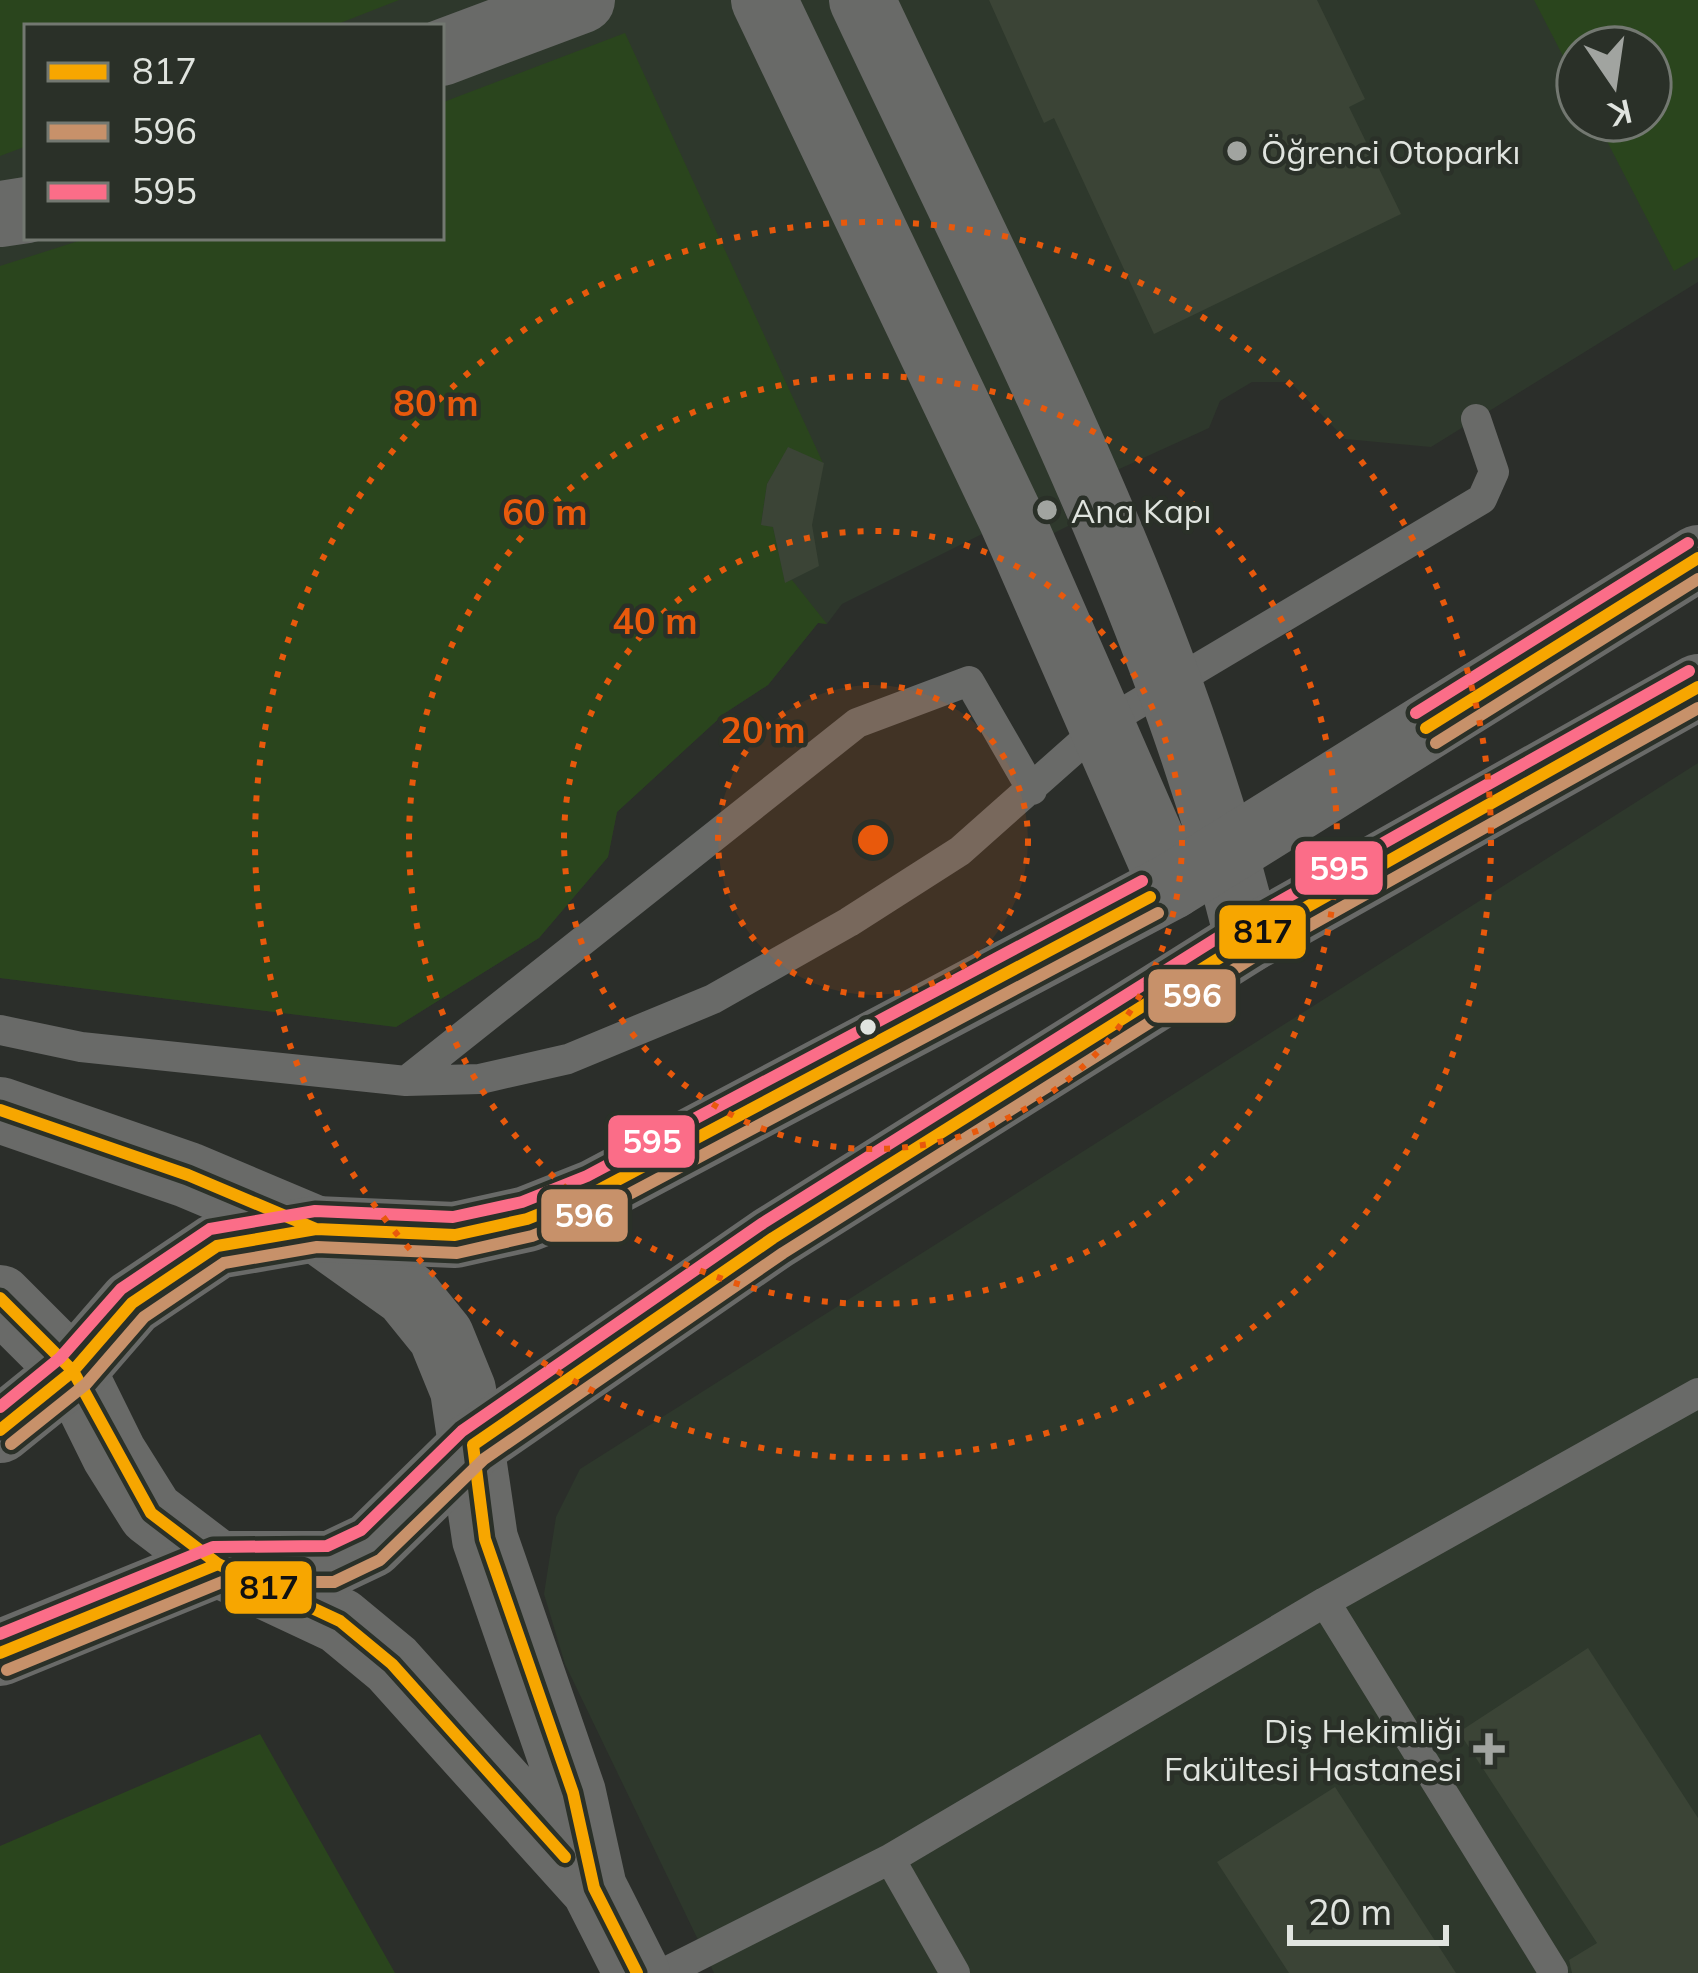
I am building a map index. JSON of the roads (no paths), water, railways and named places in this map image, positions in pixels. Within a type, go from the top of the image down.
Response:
[{"type":"street","points":[[444,52],[582,0]]},
{"type":"street","points":[[764,0],[1011,518],[1172,886]]},
{"type":"street","points":[[862,0],[1089,483],[1172,682],[1227,853],[1248,940]]},
{"type":"street","points":[[0,1430],[73,1371],[131,1303],[217,1246],[316,1229],[455,1235],[527,1219],[595,1192],[1172,886],[1698,558]]},
{"type":"street","points":[[0,1654],[218,1564],[331,1564],[371,1545],[473,1445],[773,1238],[1248,940],[1698,688]]},
{"type":"street","points":[[0,1110],[188,1175],[316,1229],[407,1294],[441,1336],[463,1390],[485,1539],[573,1793],[594,1888],[637,1973]]},
{"type":"street","points":[[0,1298],[73,1371],[114,1454],[152,1513],[218,1564],[340,1621],[392,1664],[594,1888]]},
{"type":"lane","points":[[0,1030],[81,1047],[406,1082],[480,1079],[568,1059],[713,999],[959,851],[1102,725],[1482,499],[1494,472],[1476,419]]},
{"type":"lane","points":[[406,1082],[857,723],[969,681],[1032,790]]},
{"type":"lane","points":[[664,1973],[890,1859],[1325,1603],[1698,1393]]},
{"type":"lane","points":[[1325,1603],[1553,1971]]},
{"type":"lane","points":[[890,1859],[955,1973]]},
{"type":"place","name":"Öğrenci Otoparkı","points":[[1237,151]]},
{"type":"place","name":"Ana Kapı","points":[[1047,510]]},
{"type":"place","name":"Diş Hekimliği Fakültesi Hastanesi","points":[[1489,1749]]}]
